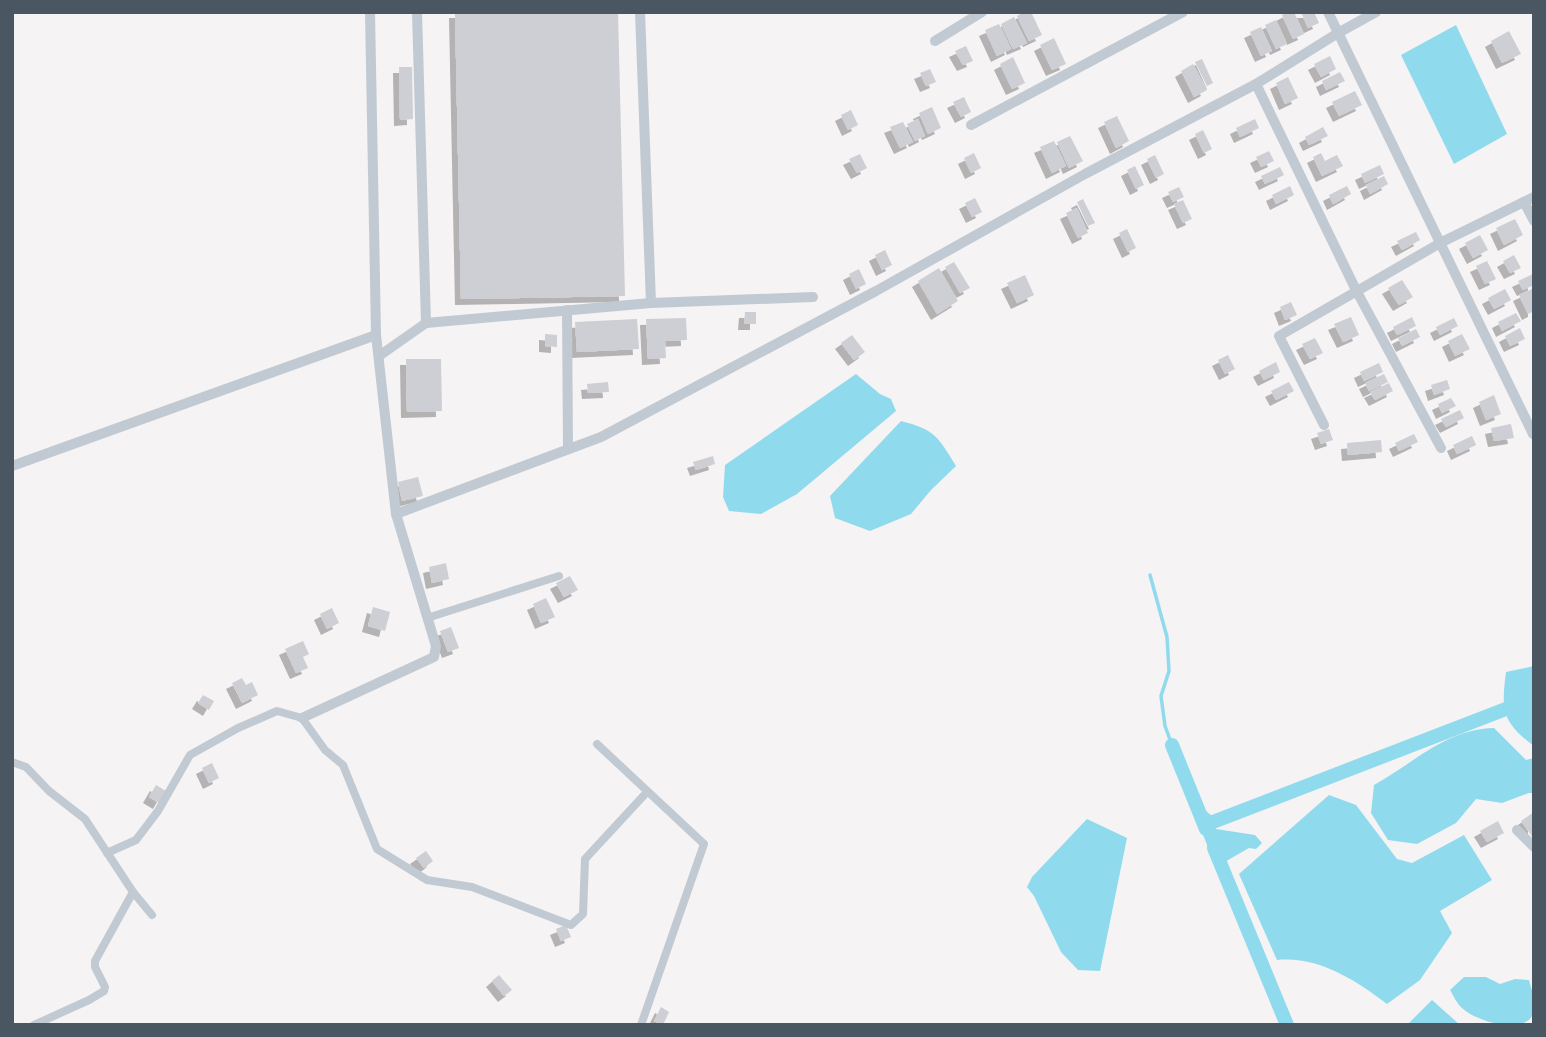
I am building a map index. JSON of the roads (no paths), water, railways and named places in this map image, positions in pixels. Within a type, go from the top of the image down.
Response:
[{"type":"street","points":[[302,718],[434,657],[436,646],[396,514],[376,335],[370,12]]},
{"type":"street","points":[[417,12],[426,323]]},
{"type":"street","points":[[640,12],[651,303]]},
{"type":"street","points":[[935,41],[982,12]]},
{"type":"street","points":[[971,125],[1183,12]]},
{"type":"street","points":[[1328,12],[1533,434]]},
{"type":"street","points":[[396,514],[601,437],[1256,84],[1376,12]]},
{"type":"street","points":[[1256,84],[1356,290],[1441,448]]},
{"type":"street","points":[[1324,425],[1279,336],[1441,242],[1529,200],[1534,221]]},
{"type":"street","points":[[379,356],[426,323],[651,303],[813,297]]},
{"type":"street","points":[[567,310],[568,448]]},
{"type":"street","points":[[12,466],[376,335]]},
{"type":"street","points":[[427,618],[559,576]]},
{"type":"street","points":[[107,853],[136,840],[158,811],[190,755],[276,711],[302,718],[325,750],[343,765],[377,849],[427,880],[472,887],[571,925],[583,914],[585,859],[647,792]]},
{"type":"street","points":[[597,744],[704,844],[641,1025]]},
{"type":"street","points":[[12,762],[26,767],[49,791],[85,819],[133,892],[152,915]]},
{"type":"street","points":[[1517,830],[1534,847]]},
{"type":"street","points":[[34,1025],[104,991],[95,961],[133,892]]},
{"type":"water","points":[[1456,25],[1507,134],[1454,164],[1401,55]]},
{"type":"water","points":[[856,374],[880,394],[891,399],[896,411],[797,494],[761,514],[729,511],[723,497],[725,465]]},
{"type":"water","points":[[901,421],[935,436],[956,466],[911,514],[870,531],[835,518],[830,496]]},
{"type":"water","points":[[1534,666],[1534,746],[1515,730],[1510,722],[1504,706],[1504,696],[1506,672]]},
{"type":"water","points":[[1494,728],[1526,760],[1534,758],[1534,793],[1502,803],[1476,799],[1456,823],[1417,844],[1388,840],[1371,813],[1374,785],[1445,741],[1461,734]]},
{"type":"water","points":[[1329,795],[1356,805],[1397,859],[1412,863],[1464,835],[1492,880],[1440,911],[1452,933],[1420,980],[1387,1004],[1349,978],[1322,966],[1277,960],[1239,874]]},
{"type":"water","points":[[1205,810],[1214,818],[1216,829],[1255,835],[1262,843],[1256,849],[1249,848],[1216,867],[1195,815]]},
{"type":"water","points":[[1087,819],[1127,838],[1100,971],[1078,970],[1061,952],[1027,887],[1032,877]]},
{"type":"water","points":[[1464,977],[1486,977],[1500,984],[1515,979],[1529,980],[1534,1012],[1529,1020],[1511,1025],[1488,1022],[1468,1013],[1450,990]]},
{"type":"water","points":[[1432,1000],[1460,1025],[1407,1025]]},
{"type":"waterway","points":[[1150,575],[1167,637],[1169,671],[1161,696],[1165,726],[1172,745]]},
{"type":"waterway","points":[[1205,825],[1511,707]]},
{"type":"waterway","points":[[1172,745],[1206,829]]},
{"type":"waterway","points":[[1214,848],[1287,1025]]}]
